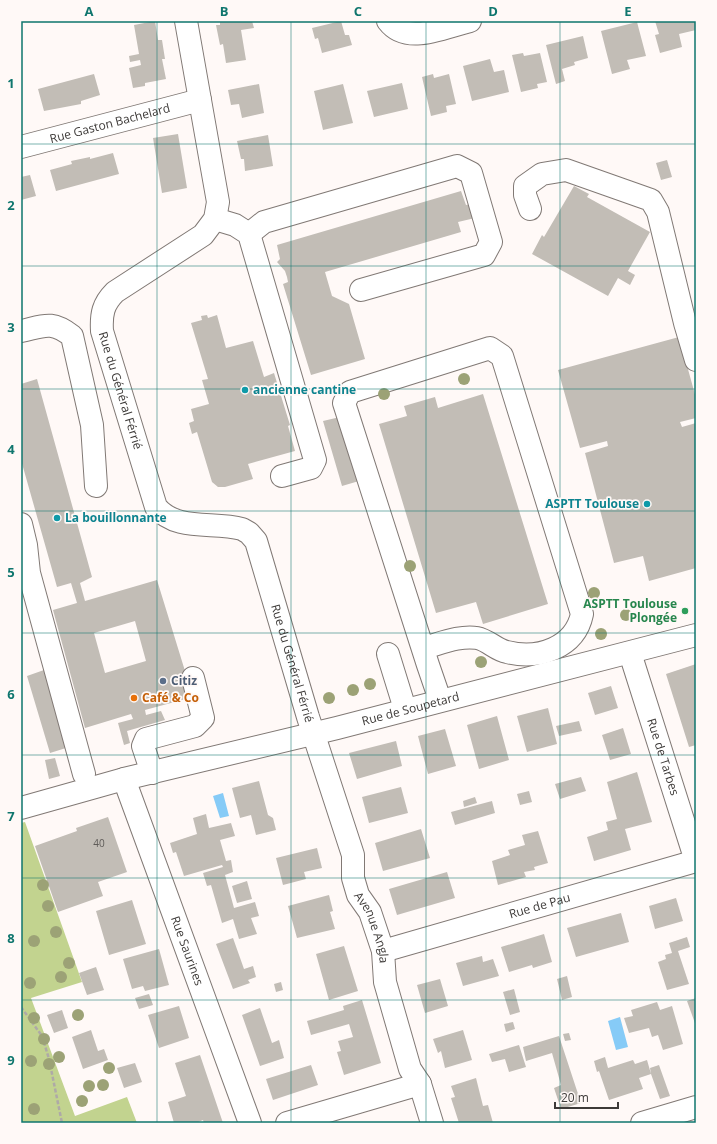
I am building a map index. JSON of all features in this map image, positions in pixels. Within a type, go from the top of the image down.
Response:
[{"type":"street","name":"Rue du Général Férrié","points":[[186,21],[218,202],[215,219],[203,235],[115,292],[109,298],[101,312],[102,331],[156,507],[161,514],[171,520],[181,523],[234,527],[249,533],[256,541],[313,733]]},
{"type":"street","points":[[388,21],[400,32],[410,34],[419,34],[470,21]]},
{"type":"street","name":"Rue Gaston Bachelard","points":[[21,147],[200,100]]},
{"type":"street","points":[[249,234],[264,222],[457,166],[471,173],[491,242],[484,255],[361,290]]},
{"type":"street","points":[[530,209],[525,195],[525,186],[542,174],[566,170],[651,200],[658,212],[685,323],[696,360]]},
{"type":"street","points":[[215,219],[235,225],[249,234],[315,460],[311,468],[282,476]]},
{"type":"street","points":[[21,331],[50,324],[62,329],[72,336],[92,425],[96,486]]},
{"type":"street","points":[[75,349],[105,342]]},
{"type":"street","points":[[423,648],[466,637],[477,638],[492,643],[505,652],[531,655],[561,646],[577,630],[581,621],[582,614],[502,356],[490,348],[350,392],[344,403],[423,648],[440,700]]},
{"type":"street","points":[[21,524],[26,545],[29,573],[84,774]]},
{"type":"street","name":"Rue de Soupetard","points":[[21,808],[124,779],[313,733],[696,635]]},
{"type":"street","name":"Rue de Tarbes","points":[[630,653],[696,861]]},
{"type":"street","points":[[388,654],[405,709]]},
{"type":"street","points":[[152,773],[144,746],[146,739],[195,726],[203,718],[193,678]]},
{"type":"street","name":"Avenue Angla","points":[[313,733],[353,855],[353,878],[358,895],[370,912],[383,951],[385,982],[410,1069],[420,1084],[432,1123]]},
{"type":"street","name":"Rue Saurines","points":[[124,779],[250,1123]]},
{"type":"street","name":"Rue de Pau","points":[[383,951],[696,861]]},
{"type":"street","points":[[287,1123],[420,1084]]},
{"type":"street","points":[[642,1123],[696,1107]]},
{"type":"path","points":[[21,1008],[42,1036],[50,1059],[62,1123]]},
{"type":"green space","points":[[25,822],[82,982],[31,998],[75,1116],[127,1097],[137,1123],[21,1123],[21,823]]},
{"type":"water","points":[[223,793],[229,816],[220,818],[213,796]]},
{"type":"water","points":[[620,1017],[628,1047],[616,1050],[608,1021]]},
{"type":"building","points":[[155,21],[158,40],[162,40],[165,59],[162,59],[166,79],[145,83],[145,86],[133,88],[129,68],[141,65],[140,60],[130,62],[129,56],[139,54],[134,25]]},
{"type":"building","points":[[220,21],[252,21],[254,28],[241,30],[246,60],[226,63],[223,44],[220,45],[216,25],[220,25]]},
{"type":"building","points":[[341,21],[345,35],[349,35],[352,45],[322,53],[318,38],[315,39],[312,28]]},
{"type":"building","points":[[655,21],[696,21],[696,30],[679,34],[682,47],[660,53],[655,35],[659,34]]},
{"type":"building","points":[[637,22],[646,56],[627,60],[630,69],[612,74],[601,31]]},
{"type":"building","points":[[583,36],[588,58],[574,62],[575,65],[562,69],[565,81],[556,84],[546,45]]},
{"type":"building","points":[[523,53],[524,56],[540,53],[547,82],[537,84],[538,88],[521,92],[512,55]]},
{"type":"building","points":[[490,59],[494,72],[504,70],[509,92],[472,101],[463,66]]},
{"type":"building","points":[[94,74],[100,95],[81,101],[81,104],[44,111],[38,89]]},
{"type":"building","points":[[433,74],[434,78],[449,74],[456,104],[446,106],[447,112],[431,116],[422,77]]},
{"type":"building","points":[[402,83],[408,109],[374,117],[367,91]]},
{"type":"building","points":[[259,84],[264,113],[242,118],[239,104],[231,105],[228,90]]},
{"type":"building","points":[[343,84],[353,123],[323,130],[314,91]]},
{"type":"building","points":[[178,134],[187,188],[162,193],[153,138]]},
{"type":"building","points":[[268,135],[273,166],[245,171],[244,159],[241,159],[237,141]]},
{"type":"building","points":[[113,153],[119,174],[56,191],[50,170],[72,164],[71,161],[90,157],[90,159]]},
{"type":"building","points":[[667,160],[672,177],[661,180],[656,163]]},
{"type":"building","points":[[30,175],[36,196],[21,200],[21,177]]},
{"type":"building","points":[[574,186],[589,194],[587,197],[650,232],[628,271],[635,275],[630,285],[618,278],[608,296],[532,254],[542,235],[544,237]]},
{"type":"building","points":[[461,191],[466,205],[471,204],[475,218],[458,222],[461,232],[325,272],[332,296],[349,304],[365,359],[311,375],[283,284],[288,282],[287,277],[285,271],[277,262],[280,259],[277,245]]},
{"type":"building","name":"ancienne cantine","points":[[207,315],[208,318],[217,315],[226,348],[253,341],[264,377],[274,373],[290,425],[288,426],[295,451],[248,464],[253,479],[225,487],[218,487],[212,482],[197,432],[192,434],[189,423],[194,421],[191,409],[209,404],[202,380],[208,379],[191,323],[202,320],[201,316]]},
{"type":"building","name":"ASPTT Toulouse","points":[[679,337],[696,398],[696,418],[680,422],[682,427],[696,423],[696,568],[649,581],[643,556],[614,563],[585,453],[608,446],[607,441],[580,448],[558,370]]},
{"type":"building","name":"La bouillonnante","points":[[37,379],[92,577],[80,583],[85,601],[157,580],[193,697],[145,710],[146,715],[161,711],[165,720],[127,731],[130,743],[124,745],[118,723],[133,719],[131,714],[85,728],[53,610],[77,603],[71,583],[57,587],[21,460],[21,384]],"holes":[[[135,621],[146,661],[105,673],[94,633]]]},
{"type":"building","points":[[483,394],[548,604],[483,624],[476,602],[436,613],[379,424],[407,416],[404,406],[435,397],[438,408]]},
{"type":"building","points":[[340,417],[359,481],[342,486],[323,421]]},
{"type":"building","points":[[696,664],[696,745],[689,747],[666,674]]},
{"type":"building","points":[[44,670],[66,748],[50,753],[27,676]]},
{"type":"building","points":[[611,686],[618,708],[595,715],[588,693]]},
{"type":"building","points":[[548,708],[557,744],[527,752],[517,716]]},
{"type":"building","points":[[497,716],[509,760],[479,769],[467,725]]},
{"type":"building","points":[[579,721],[582,731],[559,736],[556,726]]},
{"type":"building","points":[[623,728],[631,754],[610,760],[602,735]]},
{"type":"building","points":[[445,729],[456,766],[428,774],[418,736]]},
{"type":"building","points":[[396,741],[402,766],[357,779],[349,753]]},
{"type":"building","points":[[55,758],[60,776],[49,779],[45,760]]},
{"type":"building","points":[[637,772],[652,822],[625,829],[631,850],[594,861],[587,837],[608,830],[606,822],[617,819],[607,782]]},
{"type":"building","points":[[581,777],[586,791],[560,799],[555,784]]},
{"type":"building","points":[[259,781],[268,815],[273,818],[276,830],[256,835],[251,815],[240,818],[232,788]]},
{"type":"building","points":[[401,787],[408,813],[369,823],[362,797]]},
{"type":"building","points":[[529,791],[532,802],[520,805],[517,794]]},
{"type":"building","points":[[475,797],[477,803],[464,807],[463,801]]},
{"type":"building","points":[[492,801],[495,813],[455,825],[451,812]]},
{"type":"building","points":[[206,814],[209,828],[231,823],[235,836],[220,840],[226,861],[231,860],[233,872],[225,875],[234,908],[255,902],[259,916],[251,918],[257,934],[239,939],[233,919],[222,923],[211,885],[207,886],[203,873],[223,867],[222,865],[184,876],[176,852],[173,853],[170,843],[197,834],[193,818]]},
{"type":"building","points":[[108,817],[127,872],[98,882],[103,896],[58,912],[35,846],[77,831],[76,828]]},
{"type":"building","points":[[421,829],[430,858],[383,871],[375,843]]},
{"type":"building","points":[[538,831],[548,863],[534,867],[535,870],[524,872],[526,877],[498,885],[492,861],[510,855],[508,850],[525,845],[522,835]]},
{"type":"building","points":[[317,848],[322,868],[304,872],[306,879],[283,885],[276,858]]},
{"type":"building","points":[[447,872],[455,898],[397,915],[389,889]]},
{"type":"building","points":[[247,881],[252,899],[237,903],[232,886]]},
{"type":"building","points":[[329,895],[333,911],[330,912],[335,929],[297,938],[288,906]]},
{"type":"building","points":[[676,898],[683,921],[655,929],[649,906]]},
{"type":"building","points":[[132,900],[146,944],[109,955],[96,911]]},
{"type":"building","points":[[621,913],[629,942],[576,957],[567,928]]},
{"type":"building","points":[[544,934],[552,962],[533,968],[532,965],[509,972],[501,947]]},
{"type":"building","points":[[687,937],[690,947],[678,951],[689,984],[667,990],[658,962],[666,959],[665,955],[672,953],[669,943]]},
{"type":"building","points":[[233,938],[244,969],[253,966],[256,977],[248,980],[250,983],[233,989],[216,944]]},
{"type":"building","points":[[344,946],[358,991],[329,1000],[316,954]]},
{"type":"building","points":[[159,949],[169,985],[145,991],[143,986],[132,989],[123,959]]},
{"type":"building","points":[[482,956],[483,962],[493,959],[499,976],[463,986],[456,963]]},
{"type":"building","points":[[96,967],[104,990],[87,995],[79,973]]},
{"type":"building","points":[[567,976],[572,997],[562,1000],[557,979]]},
{"type":"building","points":[[440,979],[448,1006],[425,1013],[417,985]]},
{"type":"building","points":[[281,982],[283,990],[276,992],[274,984]]},
{"type":"building","points":[[514,989],[520,1012],[510,1015],[503,992]]},
{"type":"building","points":[[149,994],[153,1005],[139,1009],[135,998]]},
{"type":"building","points":[[696,998],[696,1026],[687,1001]]},
{"type":"building","points":[[362,1000],[381,1063],[344,1075],[337,1052],[341,1051],[338,1041],[353,1037],[349,1024],[311,1035],[307,1021],[344,1010],[343,1006]]},
{"type":"building","points":[[657,1002],[660,1010],[672,1006],[683,1044],[663,1050],[658,1035],[652,1037],[649,1028],[629,1033],[624,1018],[633,1016],[631,1010]]},
{"type":"building","points":[[179,1006],[189,1038],[159,1048],[148,1015]]},
{"type":"building","points":[[260,1008],[272,1043],[279,1040],[284,1058],[260,1066],[242,1015]]},
{"type":"building","points":[[62,1010],[68,1028],[54,1033],[47,1015]]},
{"type":"building","points":[[513,1022],[515,1029],[506,1032],[504,1024]]},
{"type":"building","points":[[91,1030],[98,1051],[104,1049],[108,1060],[83,1069],[72,1037]]},
{"type":"building","points":[[463,1030],[472,1060],[445,1068],[441,1051],[438,1053],[433,1039]]},
{"type":"building","points":[[569,1033],[571,1040],[565,1041],[563,1034]]},
{"type":"building","points":[[559,1036],[581,1103],[561,1109],[554,1088],[561,1085],[552,1053],[526,1061],[523,1047]]},
{"type":"building","points":[[519,1045],[526,1067],[509,1072],[505,1059],[492,1062],[489,1054]]},
{"type":"building","points":[[200,1055],[223,1123],[204,1123],[203,1120],[196,1123],[174,1123],[168,1102],[186,1096],[175,1063]]},
{"type":"building","points":[[605,1057],[608,1068],[633,1060],[635,1064],[647,1060],[651,1074],[639,1078],[643,1089],[609,1100],[594,1061]]},
{"type":"building","points":[[135,1063],[142,1082],[124,1088],[117,1068]]},
{"type":"building","points":[[311,1065],[318,1085],[273,1100],[266,1079]]},
{"type":"building","points":[[659,1065],[670,1096],[660,1099],[650,1068]]},
{"type":"building","points":[[476,1078],[483,1106],[488,1105],[493,1123],[459,1123],[451,1098],[455,1097],[451,1086]]},
{"type":"place","name":"ancienne cantine","points":[[245,390]]},
{"type":"place","name":"ASPTT Toulouse","points":[[647,504]]},
{"type":"place","name":"La bouillonnante","points":[[57,518]]},
{"type":"place","name":"ASPTT Toulouse Plongée","points":[[685,611]]},
{"type":"place","name":"Citiz","points":[[163,681]]},
{"type":"place","name":"Café & Co","points":[[134,698]]}]
